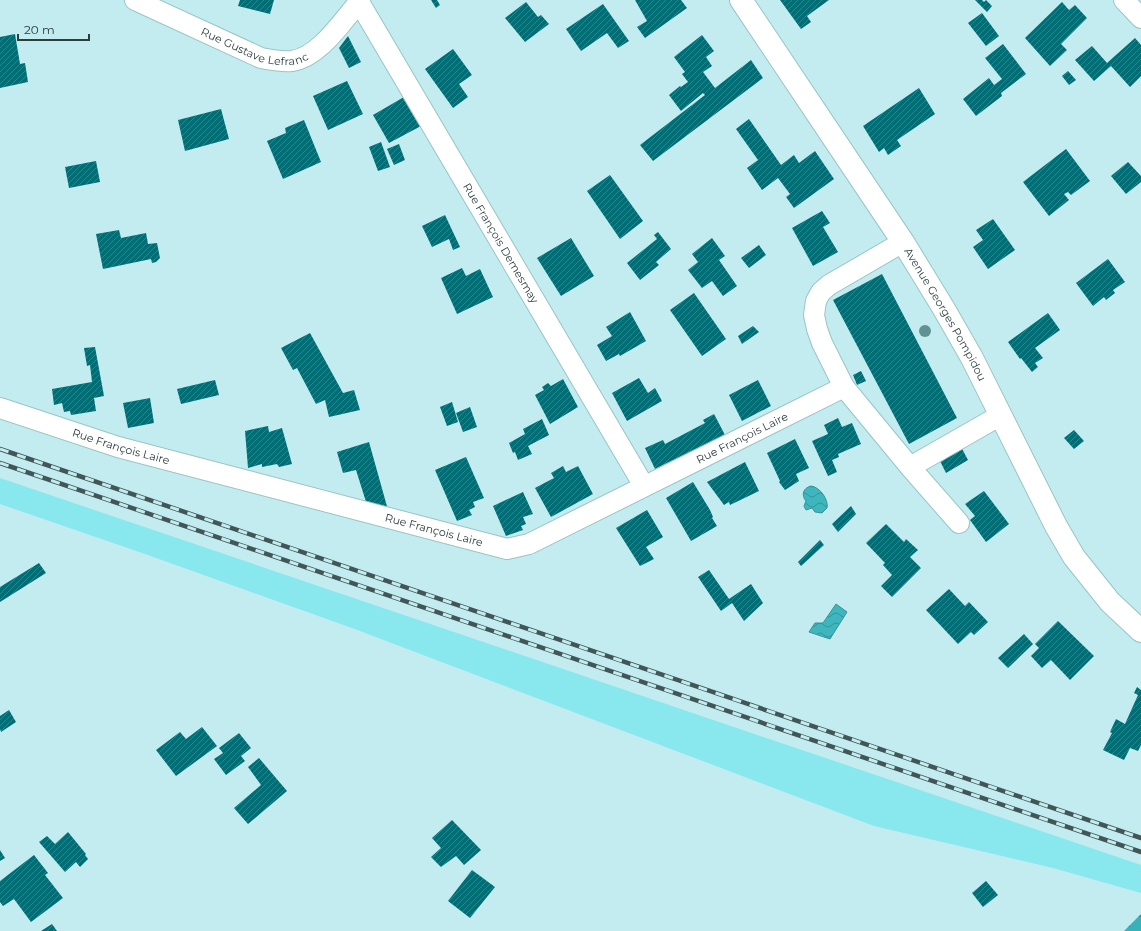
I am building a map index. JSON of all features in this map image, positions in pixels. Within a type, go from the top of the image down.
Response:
[{"type":"main road","name":"Avenue Georges Pompidou","points":[[741,0],[903,242],[944,309],[972,358],[1056,526],[1074,558],[1110,602],[1141,631]]},
{"type":"street","name":"Rue Gustave Lefranc","points":[[135,0],[261,58],[276,61],[292,61],[306,57],[318,49],[359,1]]},
{"type":"street","points":[[1124,0],[1141,18]]},
{"type":"street","name":"Rue François Demesmay","points":[[359,1],[644,486]]},
{"type":"street","points":[[903,242],[829,285],[821,292],[816,302],[814,315],[817,329],[827,354],[844,387],[910,467],[959,523]]},
{"type":"street","name":"Rue François Laire","points":[[0,408],[118,447],[507,549],[529,544],[844,387]]},
{"type":"street","points":[[910,467],[1001,416]]},
{"type":"shaded area","points":[[0,478],[1141,865],[1141,893],[1053,868],[874,826],[352,628],[0,504]]},
{"type":"green space","points":[[1141,914],[1141,931],[1124,931]]},
{"type":"water","points":[[811,486],[821,491],[827,501],[827,508],[822,513],[815,512],[812,508],[806,510],[804,506],[806,501],[803,494],[806,488]]},
{"type":"water","points":[[836,604],[847,612],[830,639],[809,632],[815,623],[823,623]]},
{"type":"building","points":[[240,0],[274,0],[270,14],[238,6]]},
{"type":"building","points":[[431,0],[437,0],[440,5],[436,8]]},
{"type":"building","points":[[635,0],[681,0],[687,8],[645,38],[637,27],[647,21]]},
{"type":"building","points":[[780,0],[829,0],[807,16],[811,22],[801,29]]},
{"type":"building","points":[[975,0],[982,0],[984,2],[986,0],[992,6],[987,12]]},
{"type":"building","points":[[526,2],[538,17],[541,15],[549,24],[525,42],[505,18]]},
{"type":"building","points":[[1062,2],[1069,10],[1075,5],[1087,18],[1061,44],[1067,50],[1050,66],[1025,38]]},
{"type":"building","points":[[603,4],[629,41],[618,48],[607,33],[581,51],[566,29]]},
{"type":"building","points":[[982,13],[999,36],[986,46],[968,23]]},
{"type":"building","points":[[15,34],[20,64],[25,63],[28,82],[0,88],[0,37]]},
{"type":"building","points":[[702,35],[714,51],[706,57],[712,66],[703,72],[715,88],[751,60],[763,78],[653,161],[640,145],[705,95],[703,93],[681,111],[669,95],[680,86],[681,87],[688,82],[682,74],[685,72],[674,57]]},
{"type":"building","points":[[348,36],[361,62],[349,68],[339,48]]},
{"type":"building","points":[[1135,38],[1141,45],[1141,76],[1130,87],[1111,66],[1094,81],[1075,60],[1092,46],[1107,63]]},
{"type":"building","points":[[1003,44],[1026,74],[1001,93],[1002,96],[976,116],[963,99],[989,78],[994,85],[1002,79],[985,58]]},
{"type":"building","points":[[453,49],[472,75],[459,84],[468,97],[453,108],[425,69]]},
{"type":"building","points":[[1068,71],[1076,80],[1069,85],[1062,76]]},
{"type":"building","points":[[347,81],[363,114],[328,130],[313,96]]},
{"type":"building","points":[[919,88],[935,114],[897,140],[901,146],[888,155],[884,148],[879,152],[863,126]]},
{"type":"building","points":[[404,97],[421,126],[389,143],[373,115]]},
{"type":"building","points":[[221,109],[229,139],[185,151],[178,120]]},
{"type":"building","points":[[749,119],[781,165],[794,155],[799,163],[815,151],[834,179],[794,208],[786,197],[790,194],[778,178],[762,190],[747,168],[758,160],[736,129]]},
{"type":"building","points":[[304,120],[321,162],[283,179],[267,141],[286,133],[285,128]]},
{"type":"building","points":[[381,142],[390,167],[378,171],[369,147]]},
{"type":"building","points":[[399,144],[405,160],[394,165],[387,149]]},
{"type":"building","points":[[1066,149],[1090,181],[1071,195],[1068,192],[1064,194],[1069,200],[1049,216],[1023,182]]},
{"type":"building","points":[[96,161],[100,182],[69,188],[65,167]]},
{"type":"building","points":[[1128,162],[1141,176],[1141,182],[1126,194],[1111,176]]},
{"type":"building","points":[[610,175],[643,221],[620,239],[587,191]]},
{"type":"building","points":[[822,211],[830,223],[823,227],[838,252],[813,266],[792,228]]},
{"type":"building","points":[[445,215],[460,247],[453,250],[449,239],[432,247],[422,226]]},
{"type":"building","points":[[993,219],[1015,250],[988,269],[973,247],[983,240],[976,230]]},
{"type":"building","points":[[119,230],[121,238],[146,233],[148,244],[157,243],[160,258],[156,262],[152,263],[151,259],[103,269],[96,234]]},
{"type":"building","points":[[658,232],[671,249],[656,262],[659,265],[640,280],[627,263],[657,239],[654,235]]},
{"type":"building","points":[[571,238],[594,276],[561,296],[537,258]]},
{"type":"building","points":[[712,238],[725,256],[719,260],[737,286],[723,296],[712,281],[702,288],[688,270],[698,262],[692,254]]},
{"type":"building","points":[[759,245],[766,255],[749,268],[741,258]]},
{"type":"building","points":[[1108,259],[1125,282],[1113,290],[1115,293],[1106,300],[1104,297],[1093,306],[1076,283]]},
{"type":"building","points":[[462,268],[466,276],[480,269],[493,297],[457,314],[441,278]]},
{"type":"building","points":[[882,274],[957,418],[909,444],[833,300]]},
{"type":"building","points":[[694,293],[726,339],[702,356],[670,310]]},
{"type":"building","points":[[630,312],[646,341],[620,356],[619,354],[606,361],[597,345],[612,336],[606,327]]},
{"type":"building","points":[[1048,313],[1060,330],[1035,348],[1043,358],[1035,363],[1038,367],[1032,372],[1021,358],[1020,359],[1008,342]]},
{"type":"building","points":[[753,326],[759,332],[742,344],[738,336]]},
{"type":"building","points":[[310,333],[343,393],[354,390],[360,410],[329,417],[325,400],[316,404],[297,368],[293,370],[281,348]]},
{"type":"building","points":[[95,347],[104,396],[94,398],[96,411],[71,415],[70,411],[64,412],[62,403],[54,405],[52,389],[92,382],[90,365],[87,366],[84,348]]},
{"type":"building","points":[[861,371],[866,381],[857,385],[853,375]]},
{"type":"building","points":[[639,378],[648,393],[655,388],[662,401],[627,421],[612,393]]},
{"type":"building","points":[[563,379],[578,407],[550,424],[535,395],[544,390],[542,387],[548,383],[551,386]]},
{"type":"building","points":[[215,380],[219,395],[181,404],[177,389]]},
{"type":"building","points":[[758,380],[771,406],[742,421],[729,395]]},
{"type":"building","points":[[150,398],[154,423],[128,428],[123,403]]},
{"type":"building","points":[[452,402],[458,422],[447,426],[440,407]]},
{"type":"building","points":[[470,407],[477,427],[463,432],[456,413]]},
{"type":"building","points":[[714,414],[725,435],[655,469],[645,448],[663,440],[665,444],[705,423],[703,420]]},
{"type":"building","points":[[838,418],[842,427],[852,423],[861,444],[838,454],[839,457],[832,460],[837,472],[828,476],[812,441],[828,434],[824,425]]},
{"type":"building","points":[[542,419],[549,435],[528,446],[532,454],[518,460],[509,443],[525,434],[523,429]]},
{"type":"building","points":[[268,426],[269,432],[282,428],[292,464],[279,467],[277,464],[262,467],[262,464],[248,468],[245,431]]},
{"type":"building","points":[[1074,430],[1084,441],[1074,449],[1064,438]]},
{"type":"building","points":[[795,439],[809,468],[796,474],[799,481],[785,490],[779,482],[780,481],[767,453]]},
{"type":"building","points":[[369,442],[388,510],[367,505],[356,470],[343,473],[337,452]]},
{"type":"building","points":[[960,445],[968,460],[946,473],[938,457]]},
{"type":"building","points":[[466,457],[484,498],[473,502],[475,507],[469,510],[472,515],[457,521],[435,470]]},
{"type":"building","points":[[745,462],[759,491],[730,505],[729,502],[724,505],[707,482]]},
{"type":"building","points":[[563,466],[566,472],[578,466],[593,494],[551,517],[535,488],[554,478],[551,473]]},
{"type":"building","points":[[693,482],[710,510],[713,517],[712,518],[717,526],[691,541],[666,498]]},
{"type":"building","points":[[984,491],[1009,524],[986,542],[970,520],[975,516],[965,504]]},
{"type":"building","points":[[523,492],[533,514],[523,517],[526,524],[521,526],[523,530],[506,536],[493,506]]},
{"type":"building","points":[[851,506],[856,514],[838,532],[832,524]]},
{"type":"building","points":[[647,510],[663,537],[646,547],[654,559],[640,566],[616,528]]},
{"type":"building","points":[[886,524],[904,542],[906,539],[918,550],[910,557],[921,568],[892,597],[881,586],[892,575],[883,565],[885,563],[866,543]]},
{"type":"building","points":[[820,540],[824,545],[801,566],[798,562]]},
{"type":"building","points":[[39,563],[46,573],[0,602],[0,587]]},
{"type":"building","points":[[709,570],[729,599],[751,584],[763,603],[744,621],[732,603],[721,611],[698,577]]},
{"type":"building","points":[[949,589],[965,606],[969,602],[988,622],[974,635],[971,632],[958,644],[926,610]]},
{"type":"building","points":[[1058,621],[1094,656],[1070,680],[1051,660],[1042,668],[1031,656],[1039,648],[1035,644]]},
{"type":"building","points":[[1024,634],[1033,644],[1008,668],[998,658]]},
{"type":"building","points":[[1137,687],[1141,690],[1141,745],[1138,751],[1130,748],[1124,760],[1103,750],[1112,733],[1110,732],[1116,719],[1125,724],[1138,695],[1134,693]]},
{"type":"building","points":[[9,710],[16,722],[1,732],[0,716]]},
{"type":"building","points":[[202,727],[217,746],[176,776],[156,750],[180,732],[186,739]]},
{"type":"building","points":[[239,733],[251,748],[241,756],[245,761],[226,775],[214,759],[223,753],[219,748]]},
{"type":"building","points":[[259,758],[287,791],[248,824],[234,808],[261,785],[248,767]]},
{"type":"building","points":[[452,820],[481,850],[464,865],[456,856],[441,867],[431,857],[441,848],[432,838]]},
{"type":"building","points":[[68,832],[86,854],[85,855],[88,859],[80,867],[76,862],[65,872],[39,842],[47,836],[55,844]]},
{"type":"building","points":[[0,850],[5,858],[0,861]]},
{"type":"building","points":[[34,855],[48,873],[45,875],[63,898],[31,922],[14,899],[3,906],[0,902],[0,881]]},
{"type":"building","points":[[472,870],[495,887],[470,918],[448,901]]},
{"type":"building","points":[[986,881],[998,895],[983,907],[972,893]]},
{"type":"building","points":[[52,924],[57,931],[41,931]]},
{"type":"railway","points":[[0,449],[1141,838]]},
{"type":"railway","points":[[0,463],[1141,852]]}]
